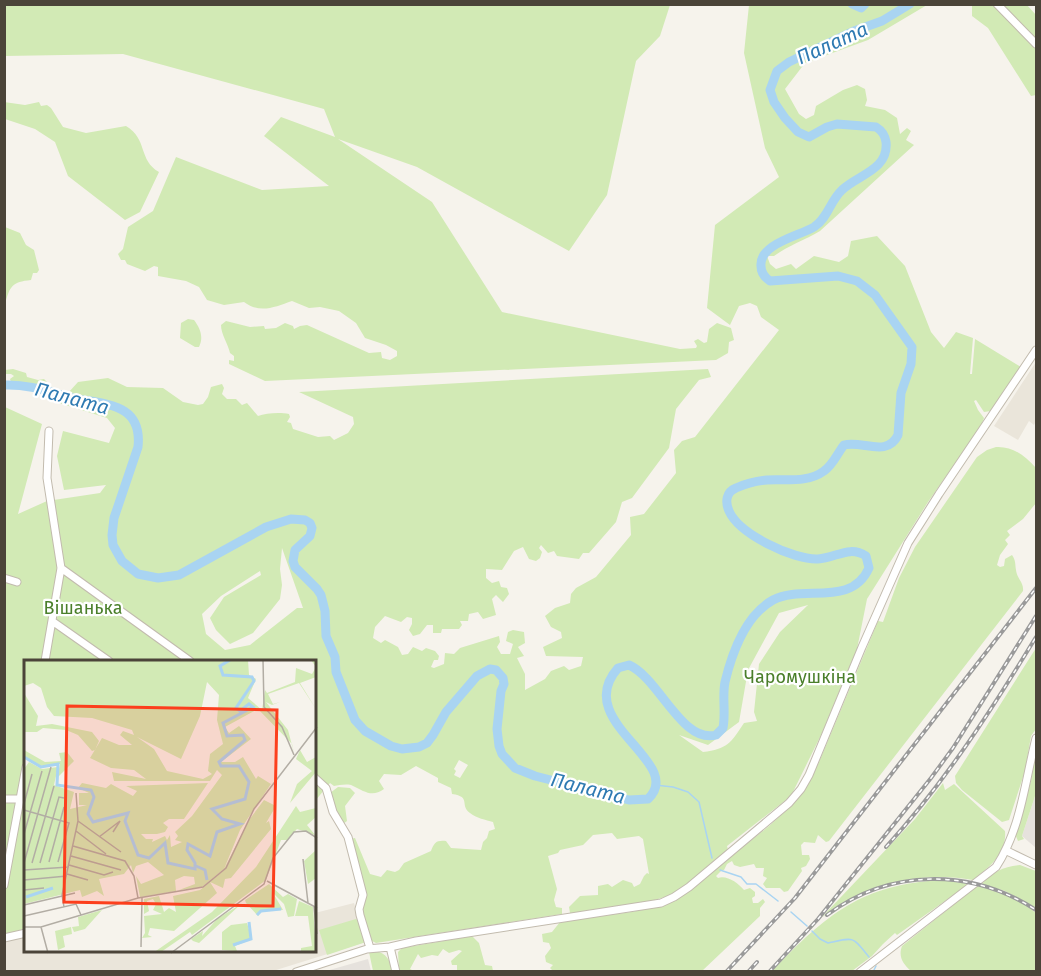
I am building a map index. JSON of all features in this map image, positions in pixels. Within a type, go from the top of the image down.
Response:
[{"type":"street","points":[[997,4],[1036,44]]},
{"type":"street","points":[[296,972],[370,948],[390,947],[661,903],[688,887],[789,803],[809,775],[908,543],[1036,351]]},
{"type":"street","points":[[45,660],[61,568],[47,478],[49,431]]},
{"type":"street","points":[[61,568],[189,660]]},
{"type":"street","points":[[4,578],[17,582]]},
{"type":"street","points":[[52,621],[108,660]]},
{"type":"street","points":[[860,972],[996,867],[1007,851],[1028,780],[1036,738]]},
{"type":"street","points":[[4,885],[7,846],[24,778]]},
{"type":"street","points":[[316,779],[326,788],[333,812],[348,837],[363,895],[359,909],[370,948]]},
{"type":"street","points":[[4,799],[20,799]]},
{"type":"street","points":[[1007,851],[1036,866]]},
{"type":"street","points":[[4,938],[24,933]]},
{"type":"street","points":[[390,947],[396,972]]},
{"type":"shaded area","points":[[1036,362],[1036,421],[1034,425],[1029,421],[1018,440],[994,426]]},
{"type":"shaded area","points":[[1036,793],[1036,848],[1022,836]]},
{"type":"shaded area","points":[[354,903],[366,942],[273,971],[5,972],[5,940],[24,935],[24,952],[316,952],[316,913]]},
{"type":"shaded area","points":[[368,959],[371,971],[326,971]]},
{"type":"green space","points":[[4,5],[670,5],[660,36],[636,61],[607,195],[569,251],[417,167],[338,139],[432,202],[502,312],[680,349],[696,348],[694,341],[698,339],[704,343],[707,342],[709,329],[717,323],[731,328],[734,340],[729,342],[728,353],[716,360],[265,381],[229,364],[229,360],[234,361],[234,356],[230,353],[221,328],[226,321],[250,327],[264,326],[265,329],[276,328],[285,323],[293,326],[294,329],[307,325],[369,353],[381,352],[382,358],[390,360],[397,356],[397,351],[365,338],[356,323],[339,311],[320,307],[309,308],[292,301],[262,309],[244,302],[224,305],[207,300],[199,287],[186,281],[158,276],[158,267],[154,266],[145,271],[127,264],[118,254],[123,249],[128,227],[153,211],[176,157],[262,190],[329,186],[264,136],[281,117],[335,137],[324,109],[123,54],[5,56]]},
{"type":"green space","points":[[749,5],[927,5],[868,40],[805,63],[785,89],[799,114],[806,119],[814,115],[816,106],[843,90],[857,85],[865,89],[867,100],[865,106],[885,110],[897,118],[900,134],[907,128],[911,131],[906,140],[914,145],[820,231],[774,256],[767,256],[770,264],[776,269],[791,264],[796,269],[814,256],[839,262],[848,256],[851,241],[877,236],[905,266],[931,332],[944,348],[956,332],[973,338],[970,374],[972,374],[975,339],[1021,367],[991,411],[984,412],[976,400],[974,401],[984,418],[981,426],[928,502],[867,599],[857,649],[822,733],[791,796],[727,846],[728,850],[695,878],[681,889],[665,897],[624,907],[570,913],[569,907],[580,896],[598,895],[598,886],[608,884],[612,887],[623,880],[632,883],[634,887],[640,884],[647,873],[649,874],[643,839],[639,836],[617,839],[612,833],[593,835],[583,845],[560,850],[548,856],[557,889],[554,900],[556,907],[562,908],[562,914],[376,943],[372,941],[362,910],[350,839],[355,838],[370,874],[381,877],[387,870],[395,872],[404,863],[431,851],[434,844],[440,841],[446,841],[451,848],[481,850],[489,831],[495,829],[493,822],[470,813],[465,807],[464,799],[452,794],[451,788],[438,782],[438,778],[416,766],[401,775],[384,774],[379,781],[384,789],[380,792],[368,793],[351,785],[334,786],[330,783],[316,800],[316,660],[24,660],[24,928],[5,936],[5,407],[42,424],[18,514],[47,501],[100,493],[106,485],[64,490],[57,456],[63,431],[109,443],[115,428],[107,418],[59,403],[78,382],[108,378],[127,387],[163,388],[183,402],[198,405],[203,404],[211,387],[222,384],[224,388],[222,394],[227,399],[236,399],[242,405],[247,403],[258,416],[273,413],[289,414],[287,422],[291,423],[293,429],[318,437],[330,436],[334,440],[348,433],[354,424],[353,417],[299,392],[708,369],[711,377],[699,380],[676,409],[669,448],[632,498],[622,502],[616,522],[589,553],[583,553],[579,559],[557,556],[554,551],[548,553],[541,545],[539,548],[542,552],[536,561],[529,559],[523,547],[514,551],[502,570],[486,569],[486,578],[492,583],[499,581],[501,587],[507,588],[509,594],[503,602],[496,595],[492,599],[496,615],[483,619],[478,612],[469,614],[468,621],[460,621],[462,625],[459,629],[442,629],[441,633],[433,633],[433,625],[427,625],[420,634],[413,636],[409,630],[412,618],[407,617],[401,622],[385,616],[375,627],[373,638],[381,643],[385,640],[398,647],[402,655],[408,654],[413,647],[422,651],[426,648],[435,651],[439,656],[431,667],[434,668],[444,664],[445,653],[454,654],[460,648],[499,636],[500,642],[497,647],[501,654],[510,654],[513,644],[506,641],[508,632],[513,630],[524,632],[525,643],[518,647],[524,656],[517,658],[525,674],[525,690],[545,679],[551,671],[564,666],[569,670],[581,666],[583,657],[546,656],[543,647],[562,638],[561,632],[551,627],[545,616],[555,608],[570,603],[571,594],[576,588],[596,577],[631,535],[630,517],[644,514],[676,473],[674,450],[682,441],[695,437],[779,330],[761,317],[757,306],[750,303],[739,306],[730,325],[707,308],[715,225],[779,177],[765,148],[744,53]],"holes":[[[282,548],[303,608],[297,608],[250,645],[225,650],[206,634],[202,614],[221,596],[260,571],[261,575],[224,597],[210,618],[216,630],[230,644],[253,633],[280,599]],[[808,605],[780,632],[759,664],[754,712],[757,721],[744,723],[732,740],[723,747],[703,752],[679,735],[708,745],[739,722],[748,670],[779,613]],[[459,760],[468,765],[460,778],[454,775],[456,771],[454,769]]]},
{"type":"green space","points":[[972,5],[1027,5],[1036,15],[1036,95],[1031,96],[988,28],[972,16]]},
{"type":"green space","points":[[4,102],[25,105],[39,102],[41,106],[47,105],[63,127],[86,133],[126,126],[133,131],[141,143],[148,162],[159,172],[140,212],[125,220],[68,176],[55,142],[35,129],[5,119]]},
{"type":"green space","points":[[5,227],[20,233],[26,245],[34,250],[39,270],[33,273],[31,280],[13,286],[5,304]]},
{"type":"green space","points":[[188,319],[194,320],[200,329],[199,347],[180,338],[181,323]]},
{"type":"green space","points":[[13,369],[26,373],[27,377],[44,379],[47,385],[11,382],[10,379],[14,376],[5,374],[5,370]]},
{"type":"green space","points":[[996,447],[1008,448],[1018,453],[1036,468],[1036,503],[1023,519],[1007,531],[1010,535],[1005,540],[1008,544],[1000,555],[997,565],[1004,566],[1005,559],[1012,555],[1023,591],[829,841],[826,842],[818,835],[815,843],[804,842],[801,845],[802,855],[809,855],[810,859],[806,866],[801,868],[802,871],[788,891],[784,892],[780,888],[766,888],[763,884],[767,878],[763,876],[764,868],[756,868],[754,864],[740,867],[734,865],[732,861],[727,864],[724,870],[716,876],[718,878],[732,880],[744,890],[750,888],[755,892],[752,898],[753,903],[758,903],[763,899],[765,902],[760,908],[760,916],[702,971],[552,971],[550,968],[553,965],[546,962],[545,956],[551,948],[549,943],[543,942],[542,934],[552,932],[560,922],[662,906],[690,890],[791,806],[804,790],[819,762],[878,621],[883,622],[899,578],[915,547],[977,457]]},
{"type":"green space","points":[[1036,648],[1036,729],[1031,736],[1025,771],[1009,820],[1002,822],[962,790],[956,783],[955,776]]},
{"type":"green space","points":[[1036,750],[1036,793],[1022,836],[1024,839],[1018,841],[1015,834],[1031,781]]},
{"type":"green space","points":[[943,783],[945,790],[954,784],[1005,831],[1003,847],[996,859],[973,880],[932,877],[893,883],[856,897],[821,918],[915,819]]},
{"type":"green space","points":[[338,787],[350,788],[355,793],[345,806],[347,821],[343,824],[337,816],[330,793]]},
{"type":"green space","points":[[1020,865],[1036,871],[1036,908],[1005,891],[982,884],[999,870]]},
{"type":"green space","points":[[943,880],[969,884],[897,935],[895,933],[872,956],[852,971],[772,971],[810,934],[847,906],[889,888]]},
{"type":"green space","points":[[978,885],[1019,900],[1036,913],[1036,971],[911,971],[902,960],[902,946]]},
{"type":"green space","points":[[356,919],[360,922],[366,942],[327,955],[319,930]]},
{"type":"green space","points":[[472,936],[479,943],[485,965],[492,966],[493,971],[457,971],[457,965],[452,965],[451,961],[462,951],[449,953],[443,949],[438,956],[421,958],[418,954],[410,969],[414,971],[399,971],[398,952],[402,948]]},
{"type":"green space","points":[[375,951],[387,958],[393,971],[373,971],[369,952]]},
{"type":"waterway","name":"Палата","points":[[852,4],[861,8],[865,4]]},
{"type":"waterway","name":"Палата","points":[[4,385],[29,387],[106,404],[117,407],[134,420],[138,432],[138,447],[114,518],[112,535],[113,545],[122,561],[138,574],[158,578],[179,575],[266,527],[291,519],[305,520],[310,523],[312,528],[310,536],[295,550],[293,561],[295,567],[321,595],[325,611],[326,636],[335,657],[336,672],[355,720],[365,731],[391,746],[402,749],[419,747],[427,743],[446,712],[477,676],[490,669],[496,670],[503,678],[504,684],[501,691],[497,729],[499,746],[502,754],[515,768],[535,776],[629,800],[648,799],[656,785],[653,771],[617,723],[608,706],[607,688],[618,668],[629,665],[640,672],[692,730],[704,735],[716,735],[723,728],[724,688],[732,659],[736,647],[755,615],[773,600],[785,596],[826,593],[851,588],[861,580],[869,568],[866,556],[860,553],[848,552],[825,558],[807,558],[768,544],[755,537],[735,520],[729,511],[727,501],[728,495],[733,490],[747,484],[767,480],[804,479],[818,475],[830,466],[844,445],[887,446],[898,435],[901,393],[911,364],[912,347],[875,295],[857,281],[838,276],[770,281],[763,275],[761,266],[762,258],[773,246],[819,223],[842,190],[877,166],[886,151],[885,137],[876,127],[837,124],[809,137],[798,132],[774,102],[770,90],[777,71],[789,62],[854,31],[882,21],[910,4]]},
{"type":"waterway","points":[[655,785],[688,792],[699,802],[712,858]]},
{"type":"waterway","points":[[720,870],[741,877],[747,884],[756,884],[778,901]]},
{"type":"waterway","points":[[791,912],[807,926]]},
{"type":"waterway","points":[[812,931],[828,943],[852,940],[869,957]]},
{"type":"waterway","points":[[873,972],[876,966]]},
{"type":"railway","points":[[726,972],[795,898],[1036,588]]},
{"type":"railway","points":[[769,972],[818,919],[931,778],[953,748],[1036,616]]},
{"type":"railway","points":[[886,847],[948,772],[1036,637]]},
{"type":"railway","points":[[827,915],[877,888],[931,879],[985,886],[1011,896],[1036,910]]},
{"type":"railway","points":[[748,972],[757,962]]},
{"type":"park label","name":"Вішанька","points":[[83,608]]},
{"type":"park label","name":"Чаромушкіна","points":[[800,677]]}]
